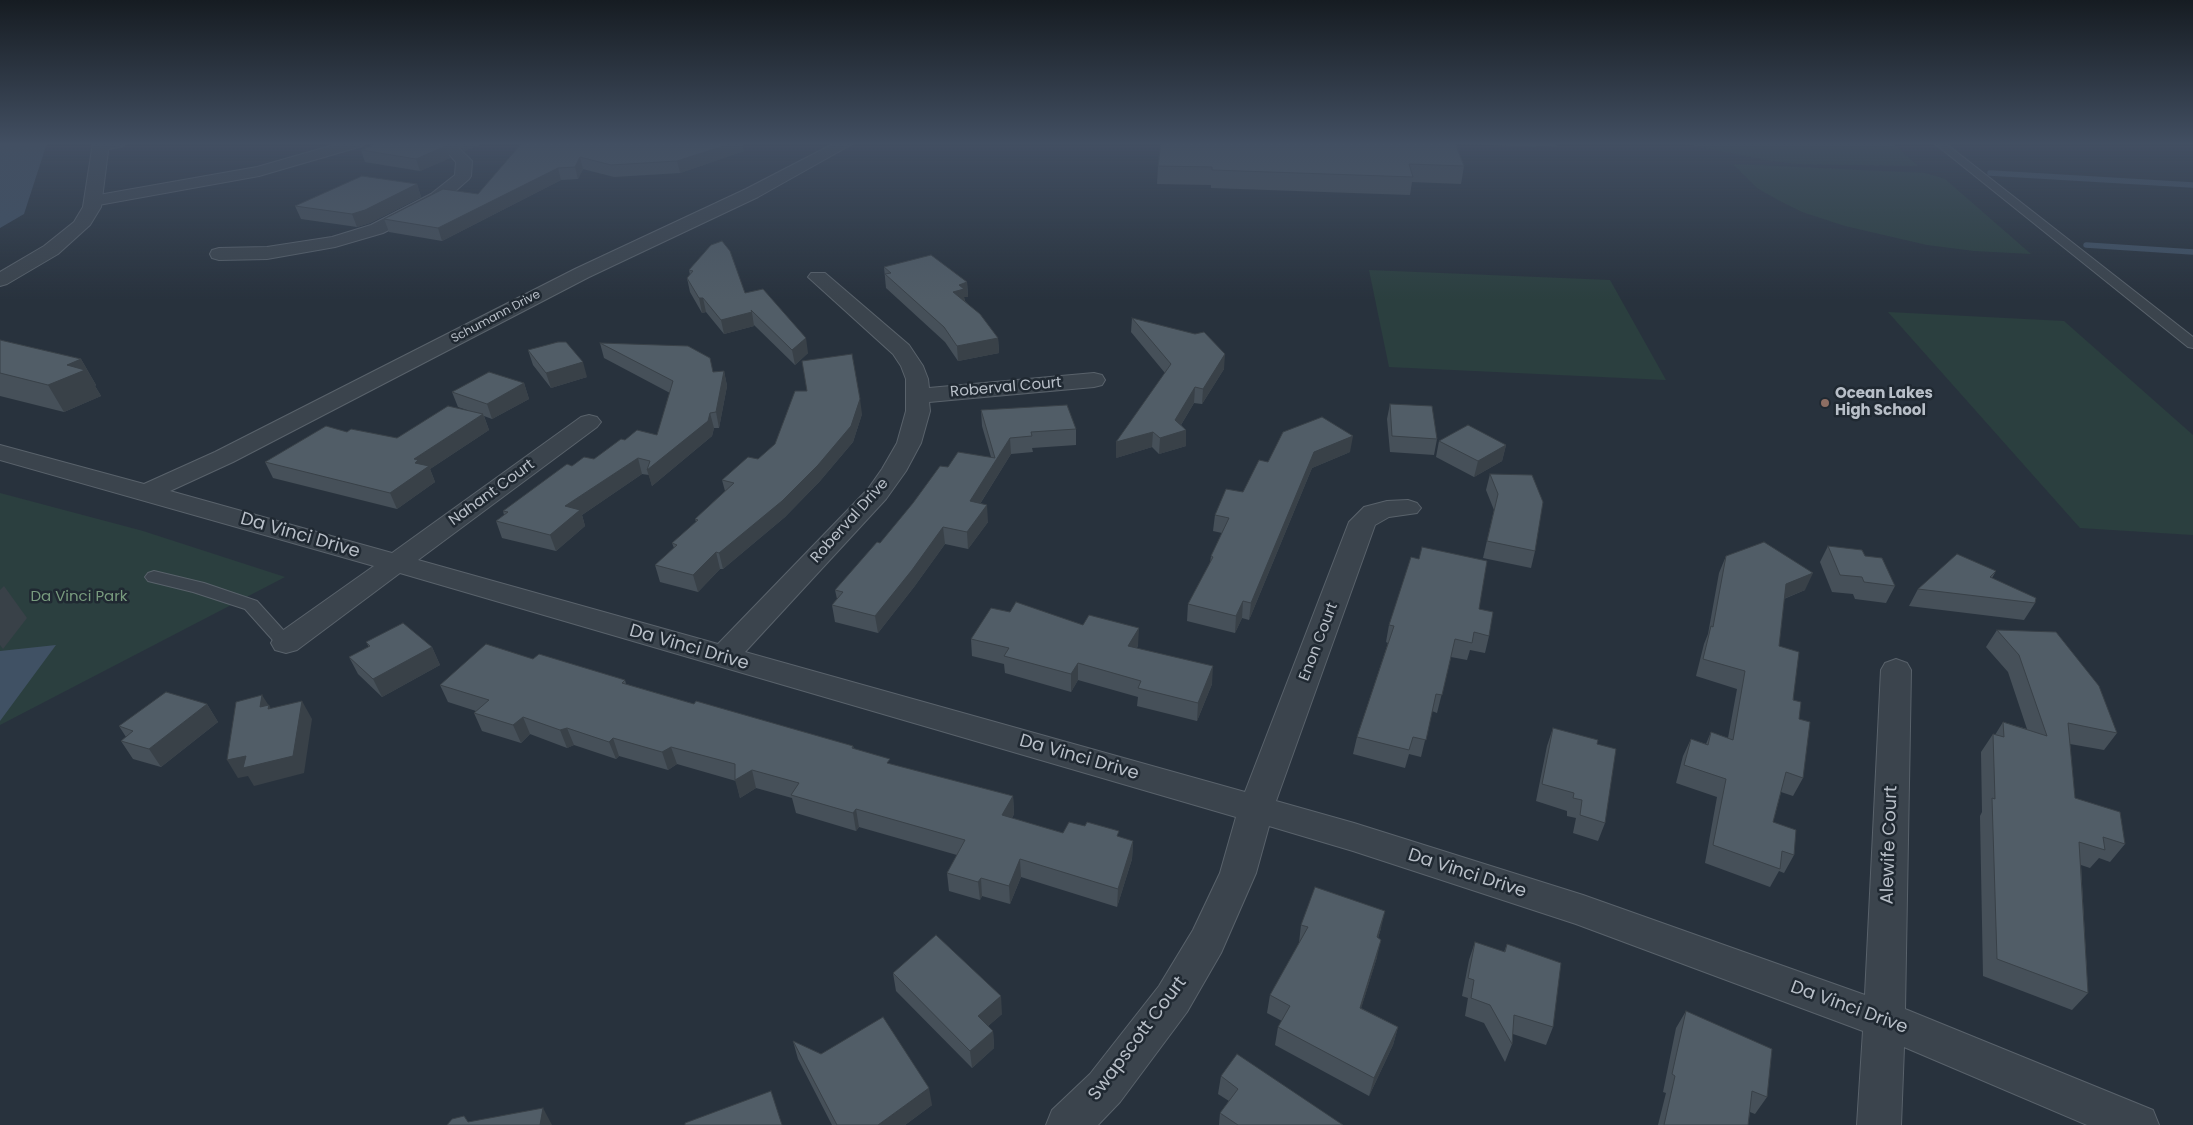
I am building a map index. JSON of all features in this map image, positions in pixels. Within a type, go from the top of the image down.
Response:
[{"type":"street","points":[[0,280],[23,268],[70,236],[82,225],[94,196]]},
{"type":"street","points":[[93,201],[124,196]]},
{"type":"street","points":[[219,254],[266,253],[335,242],[377,229],[440,196]]},
{"type":"street","name":"Schumann Drive","points":[[147,492],[224,457],[582,273],[747,196]]},
{"type":"street","name":"Roberval Drive","points":[[722,658],[877,494],[894,471],[909,443],[918,411],[917,379],[912,366],[901,350],[818,277]]},
{"type":"street","name":"Roberval Court","points":[[919,396],[1094,380]]},
{"type":"street","name":"Nahant Court","points":[[286,643],[590,422]]},
{"type":"street","name":"Da Vinci Drive","points":[[0,452],[147,492],[722,658],[1354,837],[1583,911],[1884,1020],[2002,1066],[2137,1125]]},
{"type":"street","name":"Enon Court","points":[[1256,808],[1360,532],[1362,522],[1373,513],[1387,509],[1408,508]]},
{"type":"street","name":"Alewife Court","points":[[1879,1125],[1896,670]]},
{"type":"street","name":"Swapscott Court","points":[[1068,1125],[1105,1088],[1173,999],[1207,942],[1238,873],[1256,808]]},
{"type":"lane","points":[[2005,196],[2193,344]]},
{"type":"lane","points":[[154,577],[198,587],[251,605],[286,643]]},
{"type":"green space","points":[[1770,196],[1964,196],[2031,254],[1974,251],[1927,245],[1845,226],[1802,212]]},
{"type":"green space","points":[[1369,270],[1610,280],[1666,380],[1389,367]]},
{"type":"green space","points":[[1888,312],[2064,321],[2193,435],[2193,535],[2080,528]]},
{"type":"green space","name":"Da Vinci Park","points":[[0,493],[143,531],[285,577],[0,725]]},
{"type":"water","points":[[0,196],[30,196],[24,214],[0,228]]},
{"type":"water","points":[[56,645],[0,721],[0,651]]},
{"type":"building","points":[[318,196],[394,196],[365,210],[352,214],[295,206]]},
{"type":"building","points":[[430,196],[503,196],[438,228],[384,219]]},
{"type":"building","points":[[722,241],[730,251],[745,293],[763,289],[806,338],[792,350],[751,310],[752,312],[721,320],[703,298],[699,298],[687,278],[693,271],[689,270],[711,245]]},
{"type":"building","points":[[931,255],[967,282],[959,285],[964,289],[953,292],[980,314],[998,338],[957,346],[944,327],[885,274],[891,273],[884,267]]},
{"type":"building","points":[[1132,318],[1195,334],[1204,332],[1225,354],[1203,389],[1195,387],[1175,420],[1186,430],[1160,438],[1153,432],[1116,442],[1171,364]]},
{"type":"building","points":[[0,340],[81,359],[67,365],[85,370],[48,385],[0,373]]},
{"type":"building","points":[[558,342],[566,342],[583,362],[546,373],[528,350]]},
{"type":"building","points":[[600,343],[688,346],[710,358],[713,372],[724,371],[716,412],[710,413],[708,421],[647,470],[650,461],[638,458],[565,506],[580,510],[550,535],[496,521],[508,512],[503,511],[567,464],[572,466],[584,457],[594,459],[621,439],[625,440],[637,430],[657,435],[673,381]]},
{"type":"building","points":[[852,354],[860,399],[851,426],[818,465],[782,501],[719,553],[716,552],[693,575],[655,565],[677,545],[672,543],[698,520],[695,519],[734,483],[722,480],[748,457],[758,459],[775,444],[795,391],[807,391],[802,361]]},
{"type":"building","points":[[489,372],[524,383],[487,404],[452,392]]},
{"type":"building","points":[[1390,404],[1432,406],[1437,439],[1392,436]]},
{"type":"building","points":[[1067,405],[1076,429],[1031,432],[1032,436],[1010,438],[970,501],[987,505],[967,532],[943,527],[875,616],[832,605],[843,592],[835,590],[877,542],[880,543],[940,466],[948,467],[958,452],[995,458],[981,410]]},
{"type":"building","points":[[448,406],[483,414],[414,459],[418,460],[415,463],[429,466],[390,493],[265,462],[326,426],[347,432],[351,429],[397,438]]},
{"type":"building","points":[[1322,417],[1353,436],[1314,452],[1251,603],[1243,601],[1236,616],[1188,604],[1213,557],[1211,556],[1229,518],[1215,515],[1226,489],[1243,492],[1259,460],[1268,462],[1283,432]]},
{"type":"building","points":[[1468,425],[1506,445],[1478,461],[1439,441]]},
{"type":"building","points":[[1490,474],[1532,475],[1543,502],[1535,551],[1487,541],[1498,494]]},
{"type":"building","points":[[1764,542],[1813,573],[1786,584],[1779,646],[1799,652],[1793,700],[1801,702],[1799,719],[1810,722],[1803,778],[1786,772],[1773,822],[1796,830],[1794,855],[1782,851],[1780,869],[1713,845],[1726,779],[1684,765],[1691,739],[1708,745],[1711,732],[1733,740],[1745,671],[1703,659],[1711,626],[1713,627],[1726,556]]},
{"type":"building","points":[[1828,546],[1862,550],[1865,556],[1882,558],[1895,586],[1864,582],[1862,577],[1840,575]]},
{"type":"building","points":[[1422,547],[1487,561],[1479,609],[1493,612],[1489,636],[1474,632],[1472,643],[1455,639],[1442,695],[1436,694],[1426,740],[1413,737],[1409,750],[1357,737],[1394,626],[1389,625],[1411,557],[1419,559]]},
{"type":"building","points":[[1957,554],[1996,571],[1990,577],[2036,598],[2035,603],[1918,589]]},
{"type":"building","points":[[1016,602],[1083,625],[1089,615],[1139,628],[1128,646],[1213,666],[1198,703],[1138,688],[1141,681],[1078,663],[1071,674],[1004,656],[1009,648],[971,639],[991,608],[1010,612]]},
{"type":"building","points":[[403,623],[432,647],[373,679],[349,657],[370,646],[366,642]]},
{"type":"building","points":[[1997,630],[2056,632],[2099,686],[2117,733],[2068,723],[2075,798],[2120,812],[2125,844],[2103,837],[2105,850],[2079,842],[2088,993],[1997,959],[1992,798],[1995,799],[1993,734],[2004,737],[2003,722],[2047,736],[2019,655]]},
{"type":"building","points":[[486,644],[533,659],[539,654],[625,680],[622,683],[694,704],[696,701],[853,746],[852,748],[890,759],[887,763],[1013,796],[1002,815],[1063,833],[1069,822],[1085,826],[1087,822],[1119,831],[1117,836],[1133,841],[1118,889],[1020,859],[1009,886],[981,878],[978,882],[947,873],[965,840],[856,809],[853,813],[791,795],[799,783],[752,770],[735,780],[735,764],[671,747],[662,752],[613,738],[609,742],[567,728],[560,730],[523,717],[513,725],[474,713],[489,700],[440,685]]},
{"type":"building","points":[[166,692],[207,704],[149,749],[121,741],[133,731],[119,726]]},
{"type":"building","points":[[262,695],[260,707],[269,705],[268,709],[302,701],[293,756],[243,768],[246,756],[227,760],[236,702]]},
{"type":"building","points":[[1553,728],[1598,740],[1597,744],[1616,749],[1605,823],[1580,815],[1582,800],[1573,798],[1574,793],[1542,784]]},
{"type":"building","points":[[1315,887],[1385,911],[1377,937],[1381,940],[1360,1008],[1398,1027],[1374,1078],[1278,1027],[1290,1006],[1270,995],[1308,927],[1301,925]]},
{"type":"building","points":[[936,935],[1001,996],[978,1016],[993,1031],[970,1051],[893,973]]},
{"type":"building","points":[[1475,942],[1505,952],[1507,944],[1561,963],[1553,1027],[1514,1015],[1512,1044],[1490,1005],[1471,998],[1474,980],[1468,978]]},
{"type":"building","points":[[1686,1011],[1772,1049],[1767,1097],[1752,1091],[1748,1125],[1664,1125],[1675,1076],[1672,1074]]},
{"type":"building","points":[[883,1017],[929,1088],[878,1125],[837,1125],[793,1041],[821,1054]]},
{"type":"building","points":[[1237,1054],[1343,1125],[1238,1125],[1220,1113],[1238,1089],[1221,1076]]},
{"type":"building","points":[[771,1091],[782,1125],[685,1125],[685,1123]]},
{"type":"building","points":[[543,1108],[540,1125],[447,1125],[452,1119],[464,1116],[468,1122]]},
{"type":"waterway","points":[[2086,245],[2193,252]]},
{"type":"place","name":"Ocean Lakes High School","points":[[1825,403]]}]
